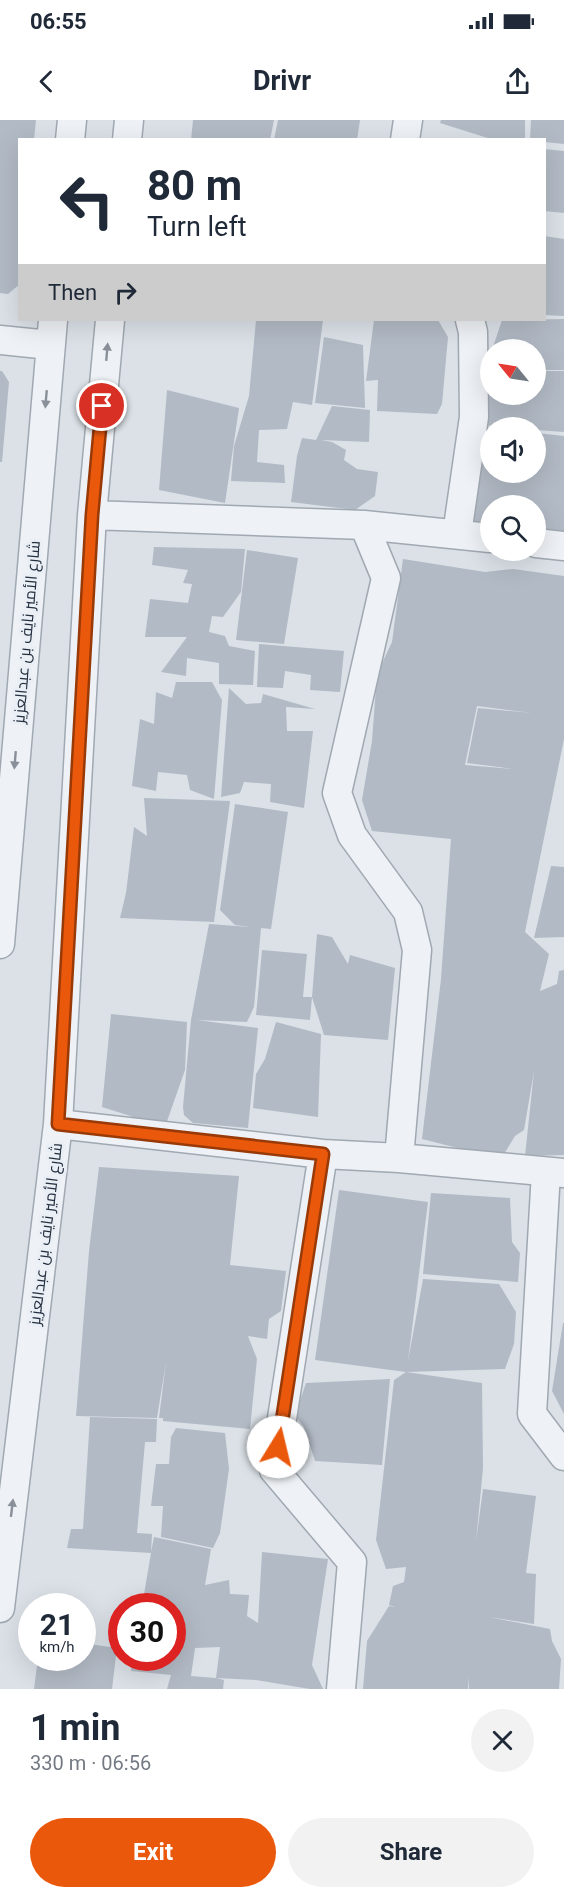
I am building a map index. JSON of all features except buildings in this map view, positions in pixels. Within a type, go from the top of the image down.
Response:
[{"type":"street","points":[[70,138],[72,120]]},
{"type":"street","points":[[127,138],[129,120]]},
{"type":"street","points":[[405,138],[408,120]]},
{"type":"street","name":"شارع الأمير نايف بن عبدالعزيز","points":[[0,1608],[58,1124],[92,515],[110,321]]},
{"type":"street","points":[[457,534],[474,417],[473,332],[470,321]]},
{"type":"street","points":[[0,340],[52,332]]},
{"type":"street","name":"شارع الأمير نايف بن عبدالعزيز","points":[[0,944],[52,332]]},
{"type":"street","points":[[92,515],[364,525],[480,537]]},
{"type":"street","points":[[364,525],[386,578],[337,793],[352,835],[408,912],[417,950],[399,1158]]},
{"type":"street","points":[[546,544],[564,546]]},
{"type":"street","points":[[58,1124],[323,1154],[399,1158],[555,1172],[531,1414],[564,1456]]},
{"type":"street","points":[[323,1154],[274,1470],[352,1562],[341,1689]]},
{"type":"route","points":[[102,406],[92,515],[58,1124],[323,1154],[278,1447]]}]
